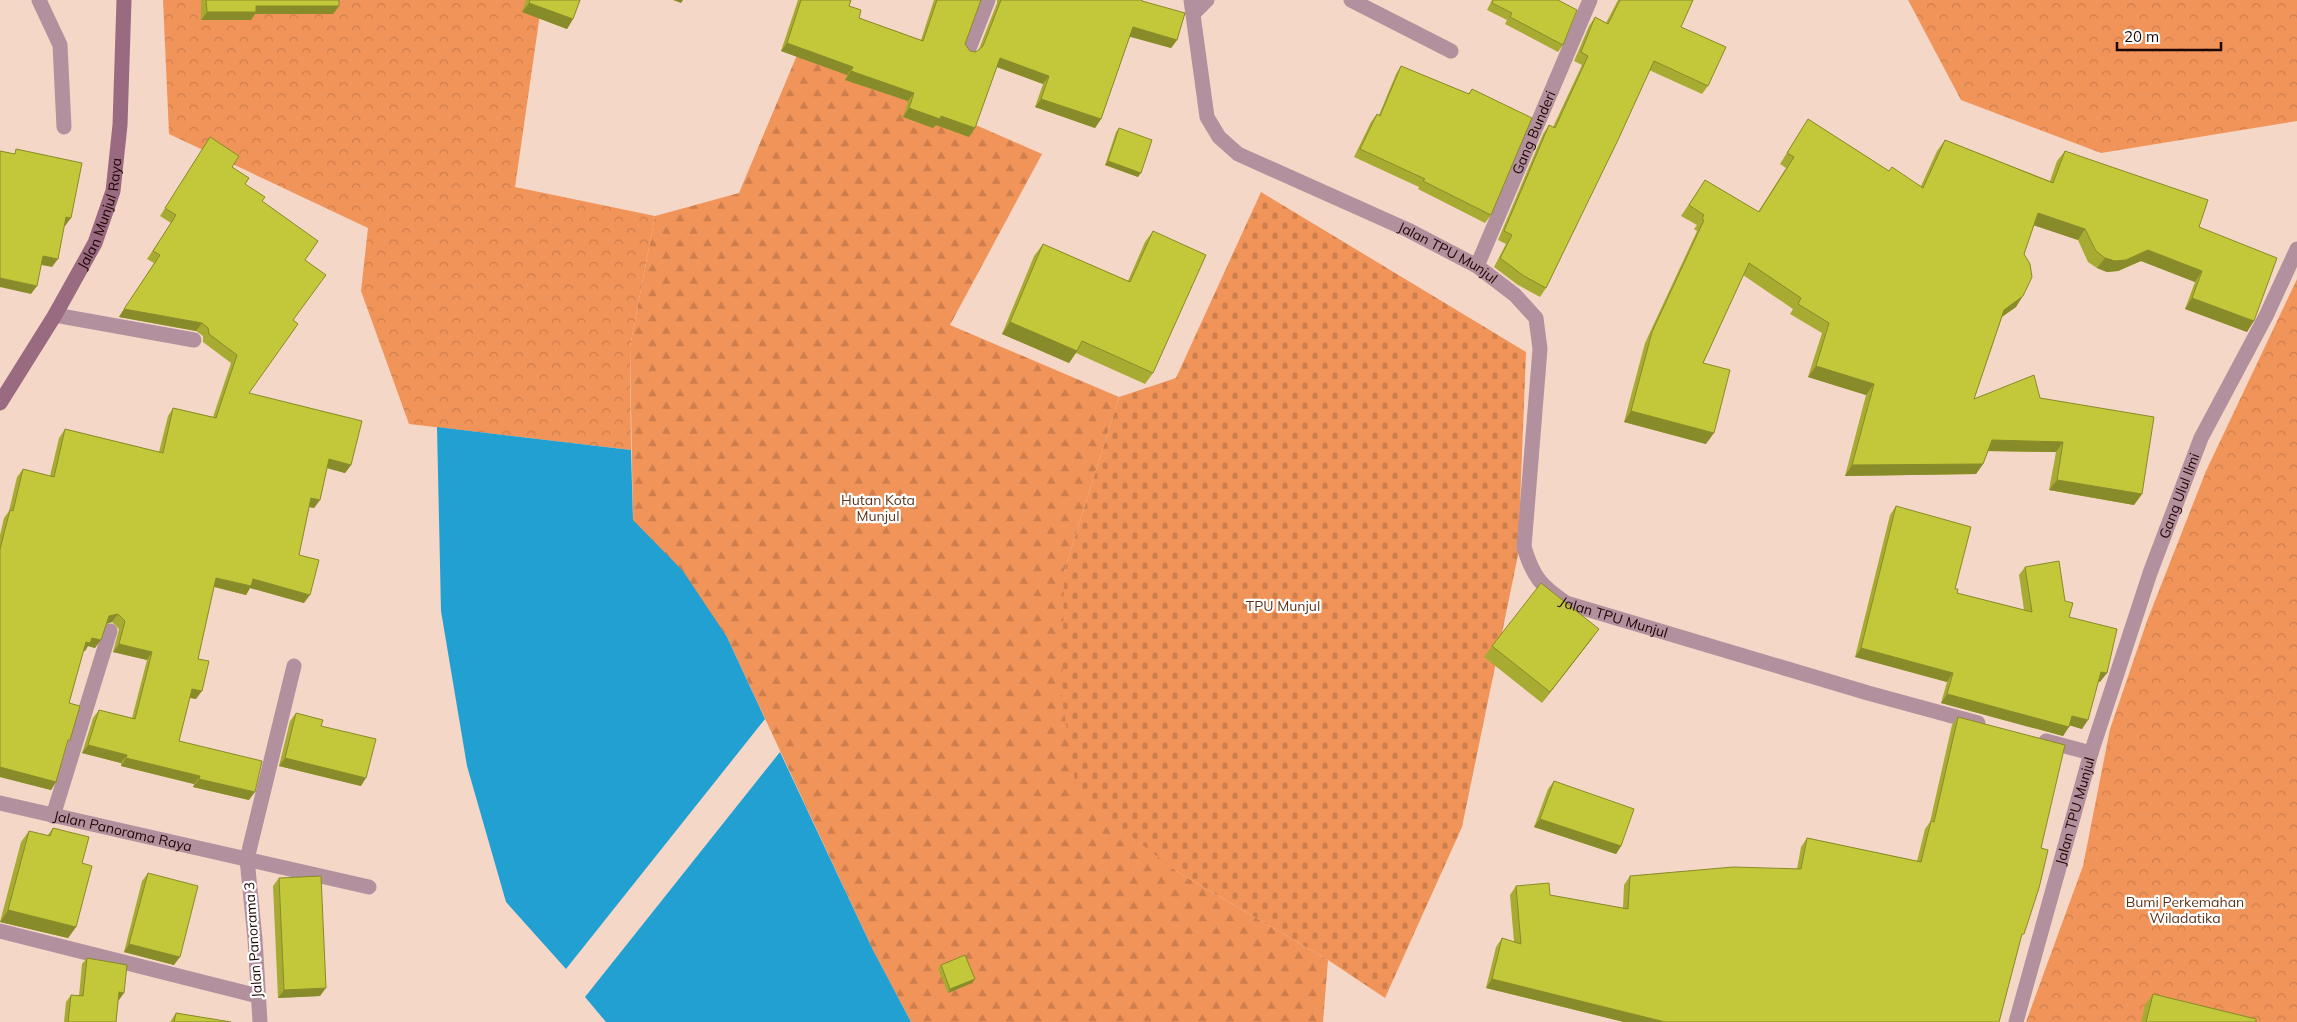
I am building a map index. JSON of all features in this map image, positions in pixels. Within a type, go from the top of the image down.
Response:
[{"type":"street","points":[[39,0],[60,45],[64,127]]},
{"type":"street","name":"Jalan Munjul Raya","points":[[0,403],[55,315],[95,243],[113,191],[120,125],[124,0]]},
{"type":"street","points":[[968,51],[988,0]]},
{"type":"street","points":[[1192,7],[1207,0]]},
{"type":"street","points":[[1351,0],[1451,51]]},
{"type":"street","name":"Gang Bunderi","points":[[1477,266],[1590,0]]},
{"type":"street","name":"Jalan TPU Munjul","points":[[1192,7],[1207,117],[1219,137],[1238,154],[1408,230],[1477,266],[1515,295],[1536,318],[1540,349],[1524,547],[1530,570],[1544,589],[1566,604],[1868,693],[1989,726]]},
{"type":"street","name":"Gang Ulul Ilmi","points":[[2091,753],[2150,573],[2201,438],[2266,316],[2297,249]]},
{"type":"street","points":[[55,315],[194,340]]},
{"type":"street","points":[[53,816],[110,631]]},
{"type":"street","points":[[247,859],[294,666]]},
{"type":"street","name":"Jalan TPU Munjul","points":[[2016,1022],[2091,753],[2035,738]]},
{"type":"street","name":"Jalan Panorama Raya","points":[[0,802],[53,816],[369,887]]},
{"type":"street","name":"Jalan Panorama 3","points":[[247,859],[256,939],[260,1022]]},
{"type":"street","points":[[0,931],[258,996]]},
{"type":"green space","points":[[163,0],[542,0],[515,187],[655,216],[630,347],[631,450],[409,424],[361,291],[368,228],[169,134]]},
{"type":"green space","points":[[1908,0],[2297,0],[2297,121],[2101,153],[1961,100]]},
{"type":"green space","name":"Hutan Kota Munjul","points":[[800,48],[1042,154],[950,325],[1119,397],[1064,572],[1176,871],[1328,960],[1323,1022],[911,1022],[873,950],[727,637],[633,520],[630,347],[655,216],[739,193]]},
{"type":"green space","name":"TPU Munjul","points":[[1261,192],[1526,352],[1518,555],[1462,827],[1385,998],[1328,960],[1176,871],[1077,793],[1062,699],[1064,572],[1119,397],[1176,378]]},
{"type":"green space","name":"Bumi Perkemahan Wiladatika","points":[[2297,279],[2297,1022],[2026,1022],[2083,866],[2110,729],[2147,621],[2206,471]]},
{"type":"water","points":[[437,427],[631,450],[633,520],[683,571],[727,637],[765,719],[566,969],[506,902],[467,766],[441,611]]},
{"type":"water","points":[[780,752],[873,950],[911,1022],[606,1022],[585,997]]},
{"type":"building","points":[[206,0],[339,0],[339,6],[256,6],[256,12],[207,12]]},
{"type":"building","points":[[530,0],[580,0],[573,19],[529,3]]},
{"type":"building","points":[[801,0],[851,0],[849,6],[861,10],[859,18],[923,41],[937,0],[981,0],[965,44],[970,51],[976,52],[983,46],[1001,0],[1142,0],[1185,13],[1177,40],[1133,27],[1101,119],[1041,99],[1049,76],[1000,58],[975,128],[941,116],[940,119],[909,108],[914,93],[851,71],[853,67],[787,43]]},
{"type":"building","points":[[1493,0],[1558,0],[1577,10],[1563,45],[1510,17],[1512,13],[1492,3]]},
{"type":"building","points":[[1620,0],[1693,0],[1681,27],[1726,47],[1708,86],[1654,61],[1546,288],[1524,276],[1500,258],[1512,235],[1504,231],[1549,125],[1555,128],[1588,56],[1581,52],[1595,17],[1608,24]]},
{"type":"building","points":[[1401,66],[1469,94],[1472,89],[1532,118],[1491,215],[1423,181],[1425,179],[1360,149],[1377,114],[1380,116]]},
{"type":"building","points":[[1808,119],[1889,171],[1892,167],[1923,188],[1945,140],[2053,183],[2065,151],[2208,200],[2199,227],[2277,258],[2254,321],[2192,298],[2202,271],[2148,250],[2126,260],[2115,261],[2105,258],[2096,251],[2085,229],[2038,213],[2024,254],[2030,264],[2032,277],[2023,296],[2004,310],[1974,399],[2034,375],[2040,398],[2154,417],[2142,494],[2057,480],[2063,442],[1992,440],[1983,464],[1852,465],[1874,384],[1816,366],[1829,323],[1798,304],[1801,298],[1749,263],[1703,363],[1730,370],[1714,433],[1631,411],[1652,332],[1704,220],[1702,219],[1704,215],[1689,205],[1705,180],[1759,212],[1794,157],[1787,153]]},
{"type":"building","points":[[1119,128],[1152,140],[1141,173],[1108,161]]},
{"type":"building","points":[[210,137],[239,156],[232,167],[249,178],[245,184],[265,197],[262,201],[318,241],[305,260],[326,275],[293,320],[298,324],[249,393],[362,421],[351,465],[329,459],[320,500],[311,498],[299,555],[319,560],[310,595],[253,579],[251,586],[216,578],[198,659],[209,661],[202,691],[192,689],[179,741],[262,761],[255,792],[199,779],[200,776],[126,758],[127,755],[88,745],[99,710],[135,719],[152,652],[119,644],[125,621],[118,614],[109,616],[101,640],[92,638],[90,643],[86,642],[69,703],[80,706],[56,782],[0,767],[0,549],[10,510],[13,511],[23,469],[54,477],[65,429],[163,453],[173,408],[216,418],[237,355],[209,334],[208,328],[202,323],[124,309],[160,255],[153,251],[176,215],[165,208]]},
{"type":"building","points":[[16,149],[82,163],[71,218],[66,217],[58,259],[43,256],[37,286],[0,278],[0,151],[15,154]]},
{"type":"building","points":[[1153,231],[1206,255],[1153,373],[1082,341],[1077,351],[1010,322],[1043,244],[1130,282]]},
{"type":"building","points":[[1896,506],[1971,527],[1955,589],[1958,589],[1957,593],[2032,612],[2025,567],[2059,561],[2065,601],[2073,603],[2069,617],[2117,629],[2107,673],[2101,672],[2088,720],[2072,716],[2069,727],[1947,694],[1953,673],[1861,648]]},
{"type":"building","points":[[1541,583],[1599,629],[1550,692],[1492,646]]},
{"type":"building","points":[[296,713],[323,720],[321,726],[376,739],[366,778],[285,758]]},
{"type":"building","points":[[1958,717],[2065,745],[2041,848],[2048,850],[2039,888],[2024,934],[2022,934],[1999,1022],[1665,1022],[1492,979],[1502,938],[1521,944],[1516,886],[1549,883],[1550,895],[1628,909],[1630,876],[1733,867],[1801,869],[1807,838],[1921,862],[1931,821],[1934,822]]},
{"type":"building","points":[[1554,781],[1634,809],[1621,846],[1540,819]]},
{"type":"building","points":[[53,828],[89,837],[82,863],[92,866],[76,927],[8,910],[29,831],[50,836]]},
{"type":"building","points":[[148,873],[198,886],[180,957],[129,944]]},
{"type":"building","points":[[321,876],[326,988],[284,990],[279,878]]},
{"type":"building","points":[[965,955],[975,979],[950,989],[941,965]]},
{"type":"building","points":[[87,958],[127,965],[124,993],[119,992],[116,1022],[68,1022],[71,995],[83,996]]},
{"type":"building","points":[[2153,994],[2256,1019],[2256,1022],[2146,1022]]},
{"type":"building","points":[[176,1013],[231,1022],[174,1022]]}]
